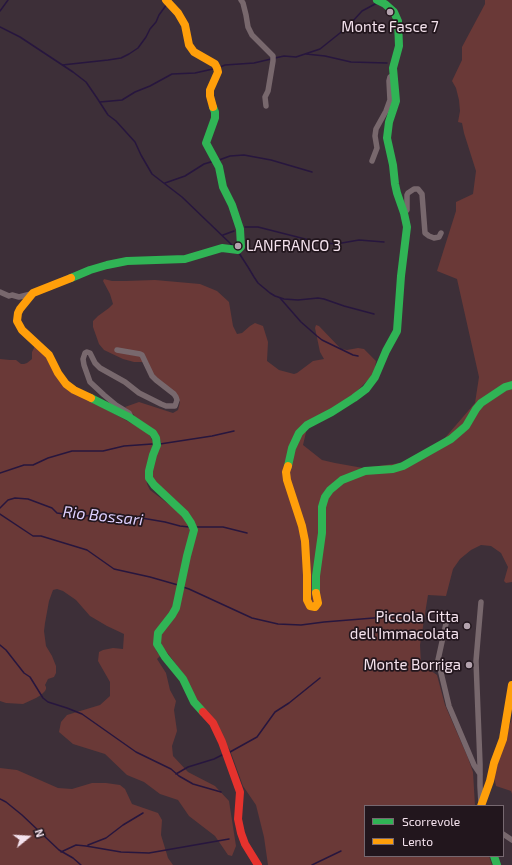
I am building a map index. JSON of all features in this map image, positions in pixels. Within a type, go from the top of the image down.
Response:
[{"type":"street","points":[[0,292],[9,296],[27,296],[90,270],[107,265],[127,262],[185,259],[222,248],[238,250],[241,247],[240,229],[232,205],[223,187],[219,167],[206,143],[215,118],[210,90],[218,72],[217,68],[215,64],[194,52],[189,45],[185,25],[178,13],[166,0]]},
{"type":"street","points":[[241,0],[248,27],[252,35],[273,56],[274,61],[268,91],[265,97],[266,106]]},
{"type":"street","points":[[377,0],[385,4],[394,12],[398,21],[399,46],[393,68],[396,100],[389,122],[387,138],[396,188],[407,227],[401,276],[397,331],[386,351],[375,377],[366,389],[349,402],[307,425],[296,439],[292,448],[286,472],[305,541],[307,600],[310,606],[314,607],[318,603],[316,593],[316,576],[322,533],[322,507],[325,497],[335,484],[365,471],[393,469],[403,466],[451,439],[466,426],[481,403],[505,387],[512,385]]},
{"type":"street","points":[[372,161],[377,148],[375,136],[376,129],[390,100],[389,81],[393,75]]},
{"type":"street","points":[[404,213],[407,210],[408,193],[414,189],[418,189],[422,194],[426,233],[434,238],[439,237],[441,233]]},
{"type":"street","points":[[33,293],[18,313],[18,321],[22,330],[49,355],[58,373],[66,384],[74,390],[129,417],[156,436],[157,446],[149,471],[149,478],[154,485],[185,514],[194,530],[176,608],[172,616],[158,633],[157,644],[165,658],[183,679],[194,702],[213,723],[222,742],[240,792],[238,819],[245,844],[258,865]]},
{"type":"street","points":[[117,350],[142,355],[152,376],[174,394],[177,400],[175,406],[166,406],[139,393],[121,379],[100,368],[95,363],[90,353],[85,353],[83,359],[90,382],[116,405],[129,412],[129,417]]},
{"type":"street","points":[[481,805],[476,661],[482,602]]},
{"type":"street","points":[[447,619],[438,660],[449,706],[474,765],[480,774]]},
{"type":"street","points":[[481,805],[503,739],[512,685]]},
{"type":"shaded area","points":[[485,0],[512,0],[512,582],[506,583],[504,581],[508,567],[501,553],[491,546],[481,545],[471,550],[460,559],[453,569],[446,596],[428,595],[420,645],[421,664],[437,675],[445,705],[473,772],[475,805],[364,805],[364,857],[489,857],[492,865],[268,865],[264,837],[256,805],[243,786],[230,750],[194,696],[186,677],[162,646],[160,639],[162,631],[176,615],[197,529],[178,502],[158,486],[152,479],[150,471],[161,442],[158,435],[135,419],[134,415],[125,407],[139,402],[173,413],[178,410],[180,402],[176,394],[157,381],[148,362],[134,362],[123,359],[104,350],[99,344],[93,327],[93,321],[113,304],[110,294],[103,281],[104,279],[112,281],[155,280],[200,284],[217,291],[229,302],[233,326],[237,334],[242,333],[255,323],[263,326],[268,342],[267,361],[279,370],[294,374],[313,361],[324,359],[320,352],[315,328],[316,325],[319,326],[341,349],[364,349],[376,361],[373,374],[352,396],[307,428],[303,445],[322,460],[363,468],[401,463],[444,439],[475,403],[479,377],[457,279],[437,271],[456,211],[456,202],[473,194],[476,171],[462,123],[458,122],[460,111],[459,100],[456,88],[452,81],[462,60],[462,47],[485,4]]},
{"type":"shaded area","points":[[35,346],[46,357],[52,368],[93,402],[146,431],[153,442],[146,476],[147,484],[150,490],[179,512],[188,524],[190,531],[174,606],[154,645],[160,656],[157,659],[166,673],[170,690],[176,701],[174,710],[177,731],[172,746],[173,756],[188,772],[215,786],[229,801],[236,846],[232,856],[228,855],[215,836],[189,816],[178,800],[160,794],[144,782],[127,775],[105,754],[73,744],[59,732],[61,722],[67,715],[100,705],[110,696],[110,682],[98,661],[99,652],[113,648],[123,649],[124,634],[90,616],[76,600],[63,591],[57,589],[53,590],[49,601],[44,631],[46,646],[56,666],[56,673],[54,677],[48,679],[45,685],[46,689],[41,695],[23,704],[6,703],[0,701],[0,359],[16,360],[21,364],[27,363],[32,359],[32,352]]},
{"type":"shaded area","points":[[512,718],[512,794],[511,791],[496,786],[494,777]]},
{"type":"shaded area","points":[[0,768],[17,770],[58,788],[72,789],[92,783],[120,785],[125,789],[132,804],[158,813],[162,820],[161,835],[168,858],[173,865],[0,865]]},
{"type":"waterway","points":[[0,11],[8,0]]},
{"type":"waterway","points":[[275,58],[284,56],[296,57],[320,49],[340,33],[362,11],[377,3]]},
{"type":"waterway","points":[[62,65],[121,58],[129,54],[138,48],[167,4]]},
{"type":"waterway","points":[[0,27],[20,37],[86,82],[108,115],[116,121],[135,142],[152,174],[182,197],[234,247]]},
{"type":"waterway","points":[[306,54],[325,56],[351,62],[387,63]]},
{"type":"waterway","points":[[220,67],[225,65],[254,63],[271,59]]},
{"type":"waterway","points":[[100,102],[122,100],[172,74],[195,73],[213,69]]},
{"type":"waterway","points":[[219,160],[230,156],[244,155],[271,160],[312,172]]},
{"type":"waterway","points":[[165,183],[185,176],[204,164],[214,161]]},
{"type":"waterway","points":[[245,227],[258,227],[317,242],[336,244],[359,240],[384,242]]},
{"type":"waterway","points":[[223,235],[234,231]]},
{"type":"waterway","points":[[239,253],[258,283],[275,296],[284,299],[298,300],[318,298],[324,299],[374,314]]},
{"type":"waterway","points":[[280,298],[301,322],[322,340],[358,356]]},
{"type":"waterway","points":[[160,444],[234,431]]},
{"type":"waterway","points":[[0,473],[24,465],[33,465],[48,458],[72,451],[103,451],[124,446],[152,444]]},
{"type":"waterway","name":"Rio Bossari","points":[[0,508],[8,500],[15,498],[28,499],[52,508],[57,513],[85,516],[101,514],[130,516],[189,527]]},
{"type":"waterway","points":[[0,514],[33,536],[41,536],[87,550],[114,569],[178,585]]},
{"type":"waterway","points":[[196,527],[223,527],[247,533]]},
{"type":"waterway","points":[[183,587],[252,618],[278,624],[301,625],[411,615]]},
{"type":"waterway","points":[[0,645],[6,650],[24,673],[30,677],[43,698],[48,702],[82,714],[136,752],[171,769],[179,776],[193,784],[221,792]]},
{"type":"waterway","points":[[230,752],[257,737],[275,712],[289,703],[320,678]]},
{"type":"waterway","points":[[176,774],[188,767],[214,759],[224,754]]},
{"type":"waterway","points":[[0,799],[22,815],[59,850],[73,858],[81,865]]},
{"type":"waterway","points":[[88,845],[106,838],[123,825],[143,813]]},
{"type":"waterway","points":[[61,852],[76,845],[121,852],[149,853],[229,839]]},
{"type":"waterway","points":[[312,865],[341,851]]},
{"type":"traffic: fast","points":[[288,466],[292,448],[299,433],[307,425],[332,412],[366,389],[375,377],[386,351],[397,331],[401,276],[407,227],[397,193],[387,138],[389,122],[396,101],[393,68],[399,46],[398,21],[394,12],[385,4],[377,0]]},
{"type":"traffic: fast","points":[[71,278],[90,270],[127,261],[185,259],[222,248],[238,250],[241,247],[240,229],[232,205],[223,187],[219,167],[206,143],[215,118],[213,107]]},
{"type":"traffic: fast","points":[[316,593],[316,576],[322,533],[322,507],[325,497],[330,490],[342,480],[365,471],[393,469],[403,466],[451,439],[466,426],[481,403],[505,387],[512,385]]},
{"type":"traffic: fast","points":[[91,398],[129,417],[153,433],[156,438],[157,445],[149,471],[149,478],[154,485],[185,514],[194,530],[176,608],[158,633],[157,644],[165,657],[183,679],[194,702],[203,712]]},
{"type":"traffic: fast","points":[[494,857],[497,865]]},
{"type":"traffic: slow","points":[[166,0],[178,13],[185,25],[189,45],[194,52],[215,64],[217,68],[218,72],[210,90],[213,107]]},
{"type":"traffic: slow","points":[[71,278],[33,293],[20,309],[17,321],[22,330],[49,355],[58,373],[66,384],[74,390],[91,398]]},
{"type":"traffic: slow","points":[[288,466],[286,472],[287,480],[302,526],[305,541],[307,600],[310,606],[315,607],[318,603],[316,593]]},
{"type":"traffic: slow","points":[[481,805],[503,739],[512,685]]},
{"type":"traffic: jam","points":[[203,712],[213,723],[222,742],[240,792],[238,819],[241,833],[245,844],[258,865]]},
{"type":"place","name":"Monte Fasce 7","points":[[390,12]]},
{"type":"place","name":"LANFRANCO 3","points":[[238,246]]},
{"type":"place","name":"Piccola Citta dell'Immacolata","points":[[467,626]]},
{"type":"place","name":"Monte Borriga","points":[[469,665]]}]
